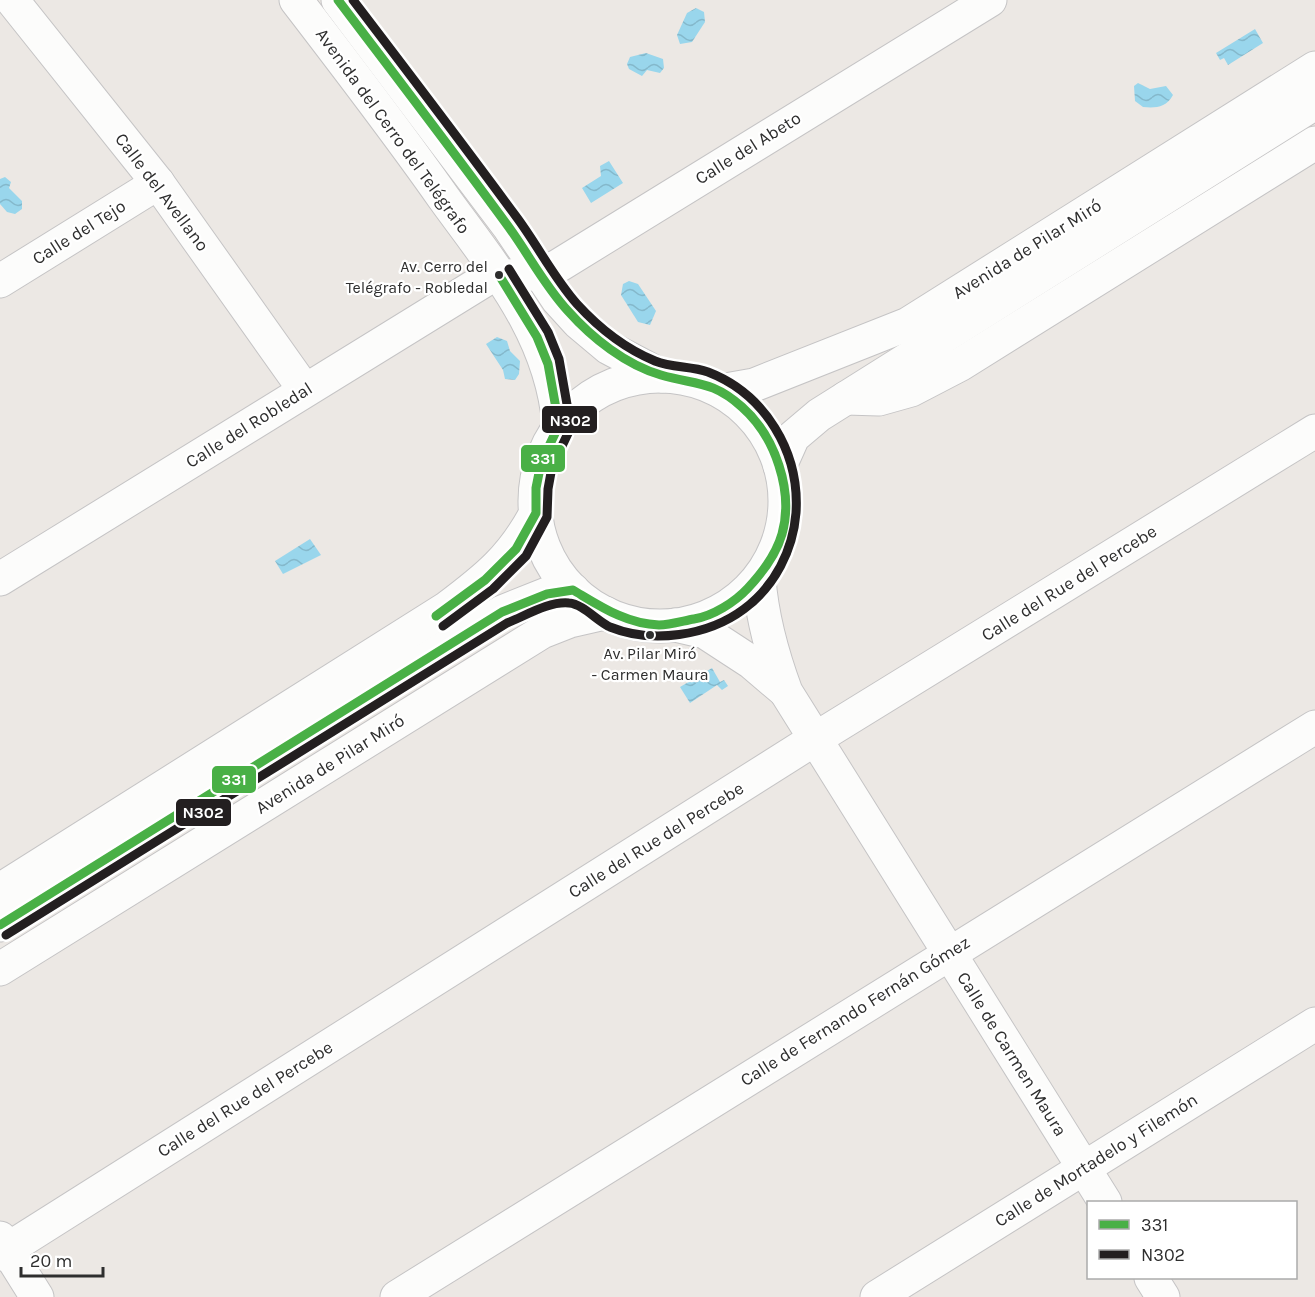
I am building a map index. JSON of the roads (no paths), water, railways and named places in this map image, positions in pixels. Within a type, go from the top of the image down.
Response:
[{"type":"street","name":"Calle del Avellano","points":[[12,0],[158,183],[304,389]]},
{"type":"street","name":"Avenida del Cerro del Telégrafo","points":[[296,0],[388,119],[525,315],[548,364],[559,425]]},
{"type":"street","name":"Avenida del Cerro del Telégrafo","points":[[338,0],[542,273],[558,300],[578,322],[609,348],[662,376]]},
{"type":"street","name":"Calle del Abeto","points":[[499,276],[542,273],[558,266],[955,9],[990,0]]},
{"type":"street","name":"Avenida de Pilar Miró","points":[[720,391],[754,385],[908,324],[1315,68]]},
{"type":"street","name":"Avenida de Pilar Miró","points":[[780,466],[793,437],[844,398],[1315,103]]},
{"type":"street","points":[[844,398],[879,399],[911,390],[961,364],[1315,143]]},
{"type":"street","name":"Calle del Tejo","points":[[0,281],[158,183]]},
{"type":"street","name":"Calle del Robledal","points":[[0,579],[304,389],[488,278],[499,276]]},
{"type":"street","points":[[662,376],[701,382],[720,391],[758,422],[771,443],[780,466],[785,490],[785,513],[772,559],[759,579],[730,606],[713,615],[675,626],[644,625],[606,613],[573,590],[547,554],[536,513],[536,488],[541,463],[559,425],[584,401],[598,392],[640,377],[662,376]]},
{"type":"street","name":"Calle del Rue del Percebe","points":[[2,1247],[815,739],[1315,431]]},
{"type":"street","points":[[0,890],[447,608],[485,580],[516,549],[536,513]]},
{"type":"street","name":"Calle de Carmen Maura","points":[[759,579],[761,608],[772,656],[786,692],[1104,1201]]},
{"type":"street","points":[[0,925],[492,618],[547,594],[573,590]]},
{"type":"street","name":"Avenida de Pilar Miró","points":[[0,969],[542,632],[570,621],[606,613]]},
{"type":"street","name":"Calle de Carmen Maura","points":[[675,626],[705,632],[751,662],[786,692]]},
{"type":"street","name":"Calle de Fernando Fernán Gómez","points":[[397,1297],[1315,727]]},
{"type":"street","name":"Calle de Mortadelo y Filemón","points":[[877,1297],[1315,1024]]},
{"type":"street","points":[[2,1247],[37,1297]]},
{"type":"street","points":[[1152,1279],[1163,1297]]},
{"type":"water","points":[[696,8],[704,12],[705,22],[692,42],[680,44],[677,35],[687,13]]},
{"type":"water","points":[[1255,29],[1263,43],[1228,65],[1224,58],[1220,60],[1216,53]]},
{"type":"water","points":[[646,53],[663,59],[664,68],[660,73],[647,70],[642,76],[629,69],[627,64],[630,57]]},
{"type":"water","points":[[1138,83],[1150,89],[1166,86],[1173,95],[1164,105],[1143,107],[1135,101],[1134,86]]},
{"type":"water","points":[[609,161],[623,183],[591,203],[582,188],[601,176],[600,166]]},
{"type":"water","points":[[5,177],[11,182],[9,188],[22,201],[22,209],[15,214],[7,212],[0,204],[0,179]]},
{"type":"water","points":[[629,281],[638,284],[656,311],[650,325],[638,322],[621,295],[623,284]]},
{"type":"water","points":[[497,337],[507,341],[510,351],[520,361],[519,374],[515,380],[505,379],[503,370],[486,344]]},
{"type":"water","points":[[310,539],[321,555],[283,574],[275,561]]},
{"type":"water","points":[[712,668],[720,682],[724,680],[728,686],[722,690],[717,685],[690,703],[680,687]]},
{"type":"place","name":"Av. Cerro del Telégrafo - Robledal","points":[[499,275]]},
{"type":"place","name":"Av. Pilar Miró - Carmen Maura","points":[[650,635]]}]
